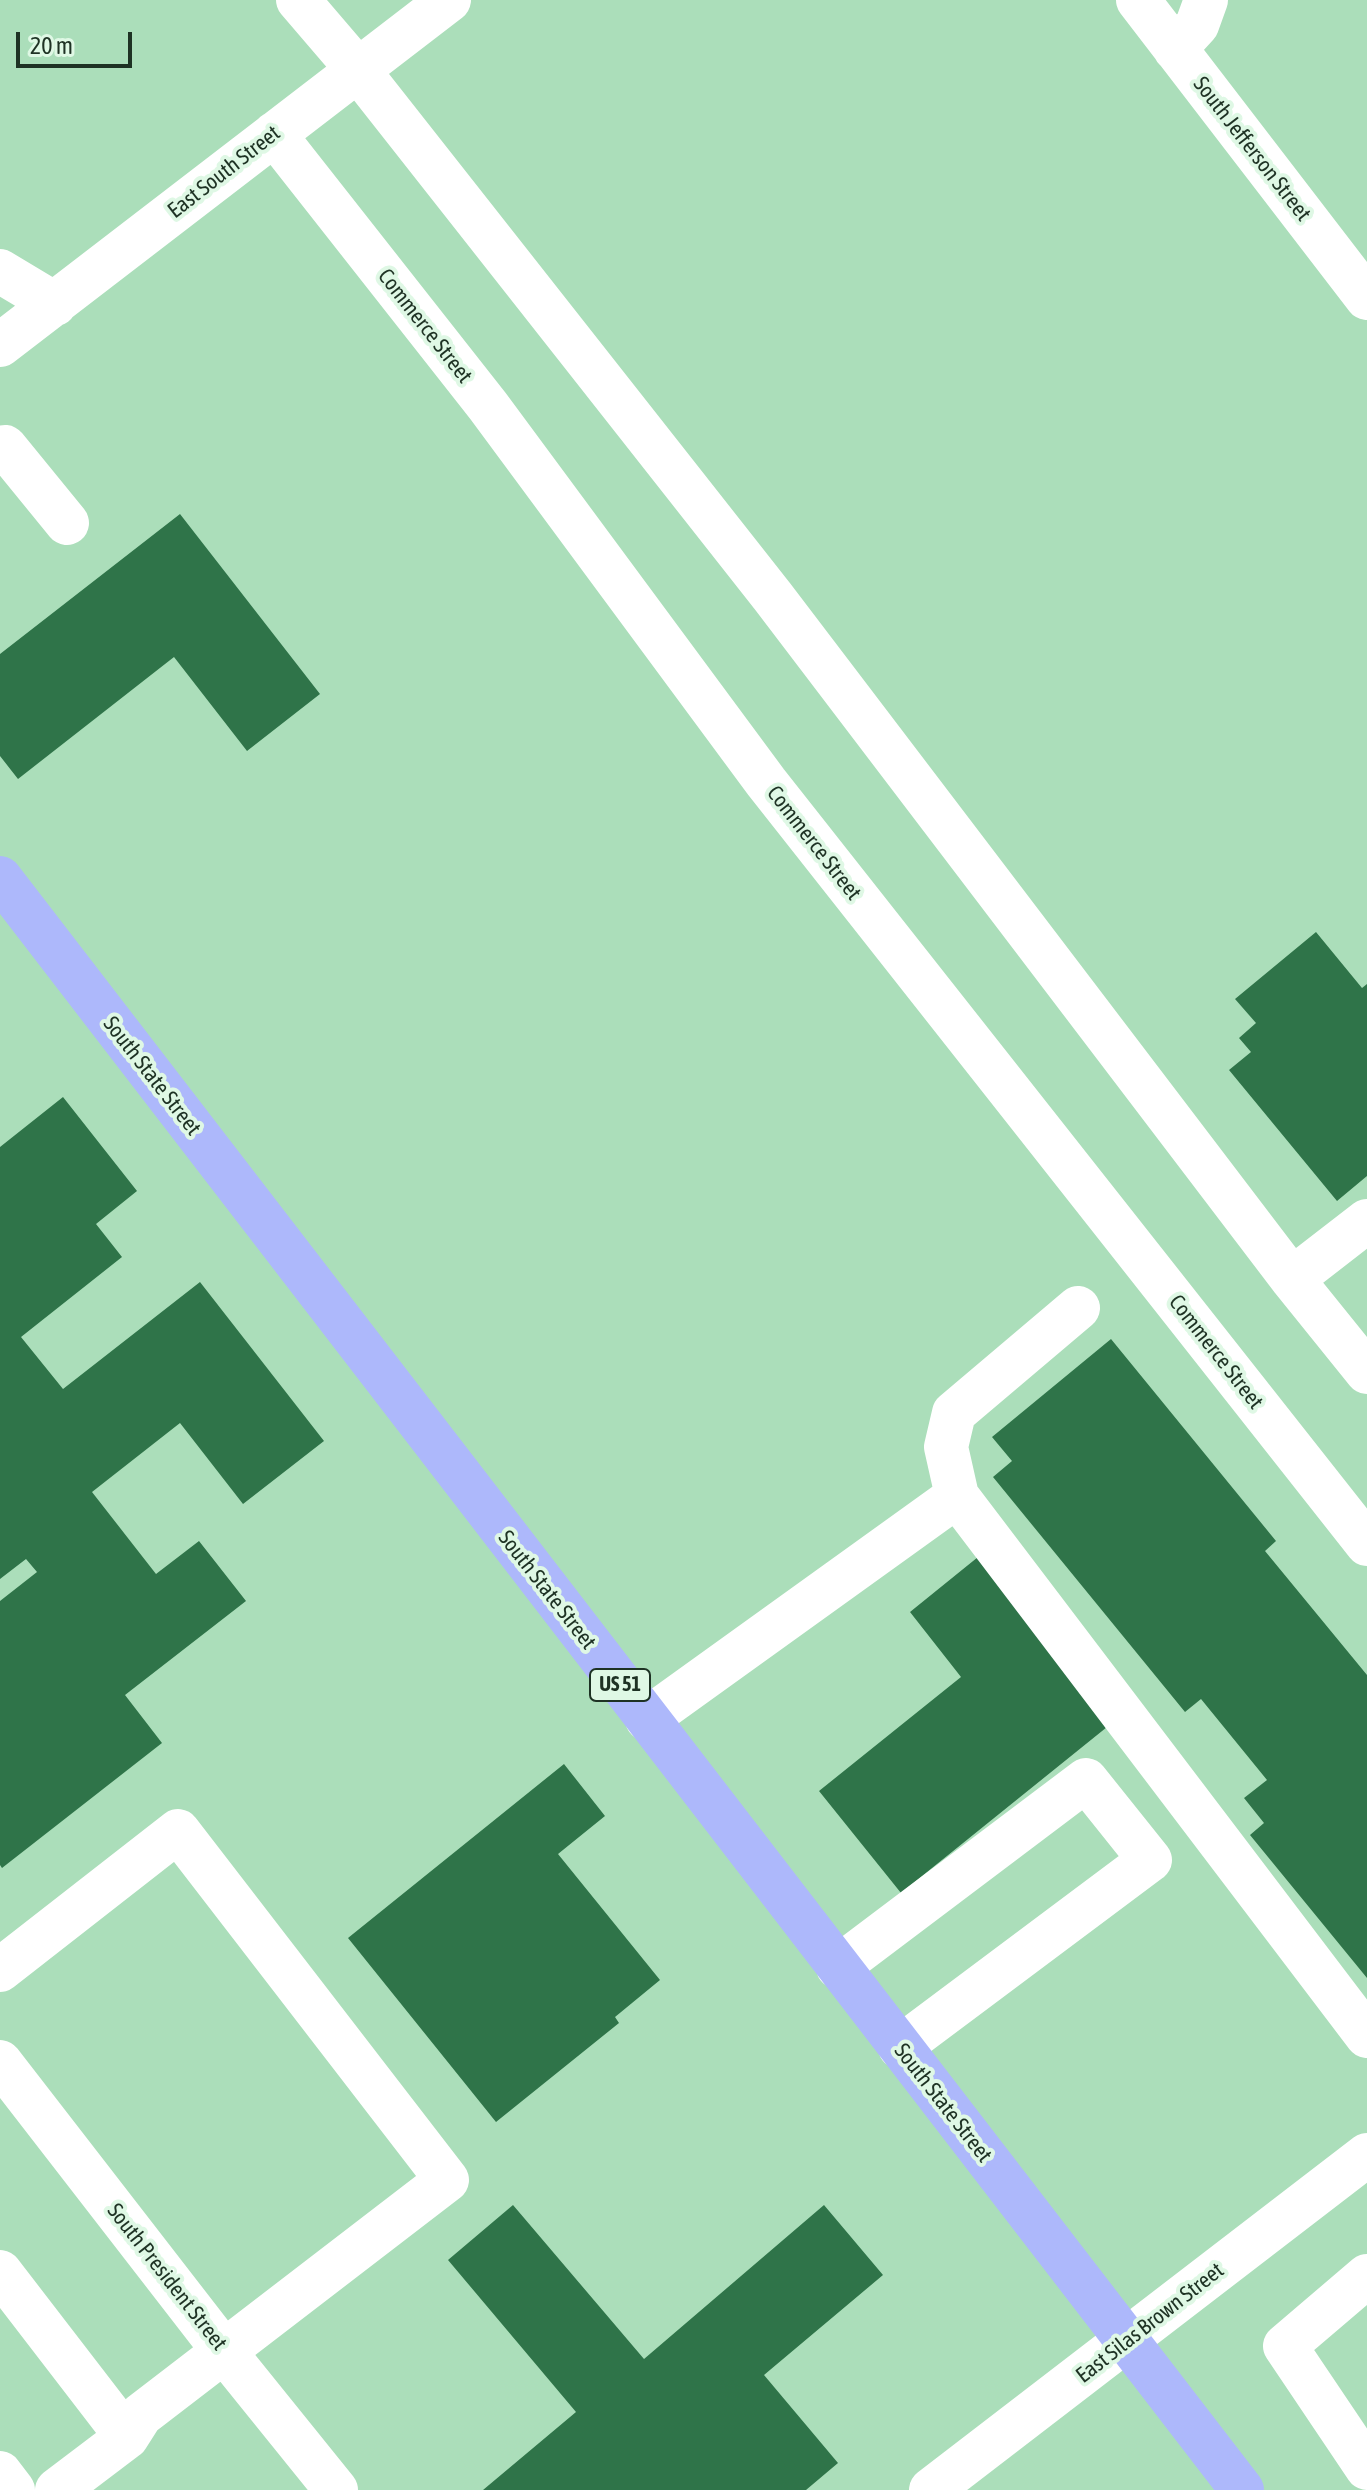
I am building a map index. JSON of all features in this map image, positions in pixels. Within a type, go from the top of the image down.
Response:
[{"type":"main road","name":"South State Street","points":[[0,878],[1242,2490]]},
{"type":"street","points":[[298,0],[358,70],[773,597],[1292,1279],[1367,1372]]},
{"type":"street","name":"East South Street","points":[[0,345],[449,0]]},
{"type":"street","name":"South Jefferson Street","points":[[1138,0],[1367,298]]},
{"type":"street","points":[[1175,49],[1197,25],[1206,0]]},
{"type":"street","name":"Commerce Street","points":[[274,134],[488,406],[766,782],[1367,1544]]},
{"type":"street","points":[[0,271],[55,304]]},
{"type":"street","points":[[2,446],[67,523]]},
{"type":"street","points":[[1292,1279],[1367,1221]]},
{"type":"street","points":[[1078,1308],[954,1413],[946,1447],[957,1496],[1367,2036]]},
{"type":"street","points":[[647,1719],[957,1496]]},
{"type":"street","points":[[838,1967],[1086,1780],[1150,1860],[900,2047]]},
{"type":"street","points":[[0,1970],[178,1831],[447,2180],[230,2358],[141,2415],[127,2437],[57,2490]]},
{"type":"street","name":"South President Street","points":[[0,2062],[336,2490]]},
{"type":"street","name":"East Silas Brown Street","points":[[931,2490],[1367,2155]]},
{"type":"street","points":[[0,2272],[127,2437]]},
{"type":"street","points":[[1367,2276],[1285,2346],[1367,2468]]},
{"type":"street","points":[[0,2473],[13,2490]]},
{"type":"building","points":[[180,514],[320,694],[247,751],[174,657],[18,779],[0,756],[0,654]]},
{"type":"building","points":[[1316,932],[1362,988],[1367,984],[1367,1176],[1337,1201],[1229,1070],[1251,1052],[1239,1038],[1256,1023],[1235,999]]},
{"type":"building","points":[[63,1097],[137,1191],[96,1224],[122,1257],[21,1337],[63,1389],[200,1282],[324,1441],[243,1504],[180,1423],[92,1492],[156,1574],[199,1541],[246,1601],[125,1695],[162,1743],[2,1868],[0,1601],[37,1572],[26,1559],[0,1579],[0,1147]]},
{"type":"building","points":[[1111,1339],[1276,1541],[1265,1551],[1367,1675],[1367,1978],[1250,1835],[1264,1823],[1244,1798],[1267,1780],[1201,1699],[1185,1712],[993,1477],[1012,1461],[992,1437]]},
{"type":"building","points":[[978,1557],[1112,1723],[901,1893],[819,1791],[961,1677],[910,1612]]},
{"type":"building","points":[[564,1764],[605,1816],[558,1854],[660,1980],[615,2017],[619,2023],[496,2122],[348,1938]]},
{"type":"building","points":[[513,2205],[644,2359],[824,2205],[883,2275],[764,2375],[838,2463],[806,2490],[483,2490],[576,2412],[448,2260]]}]
